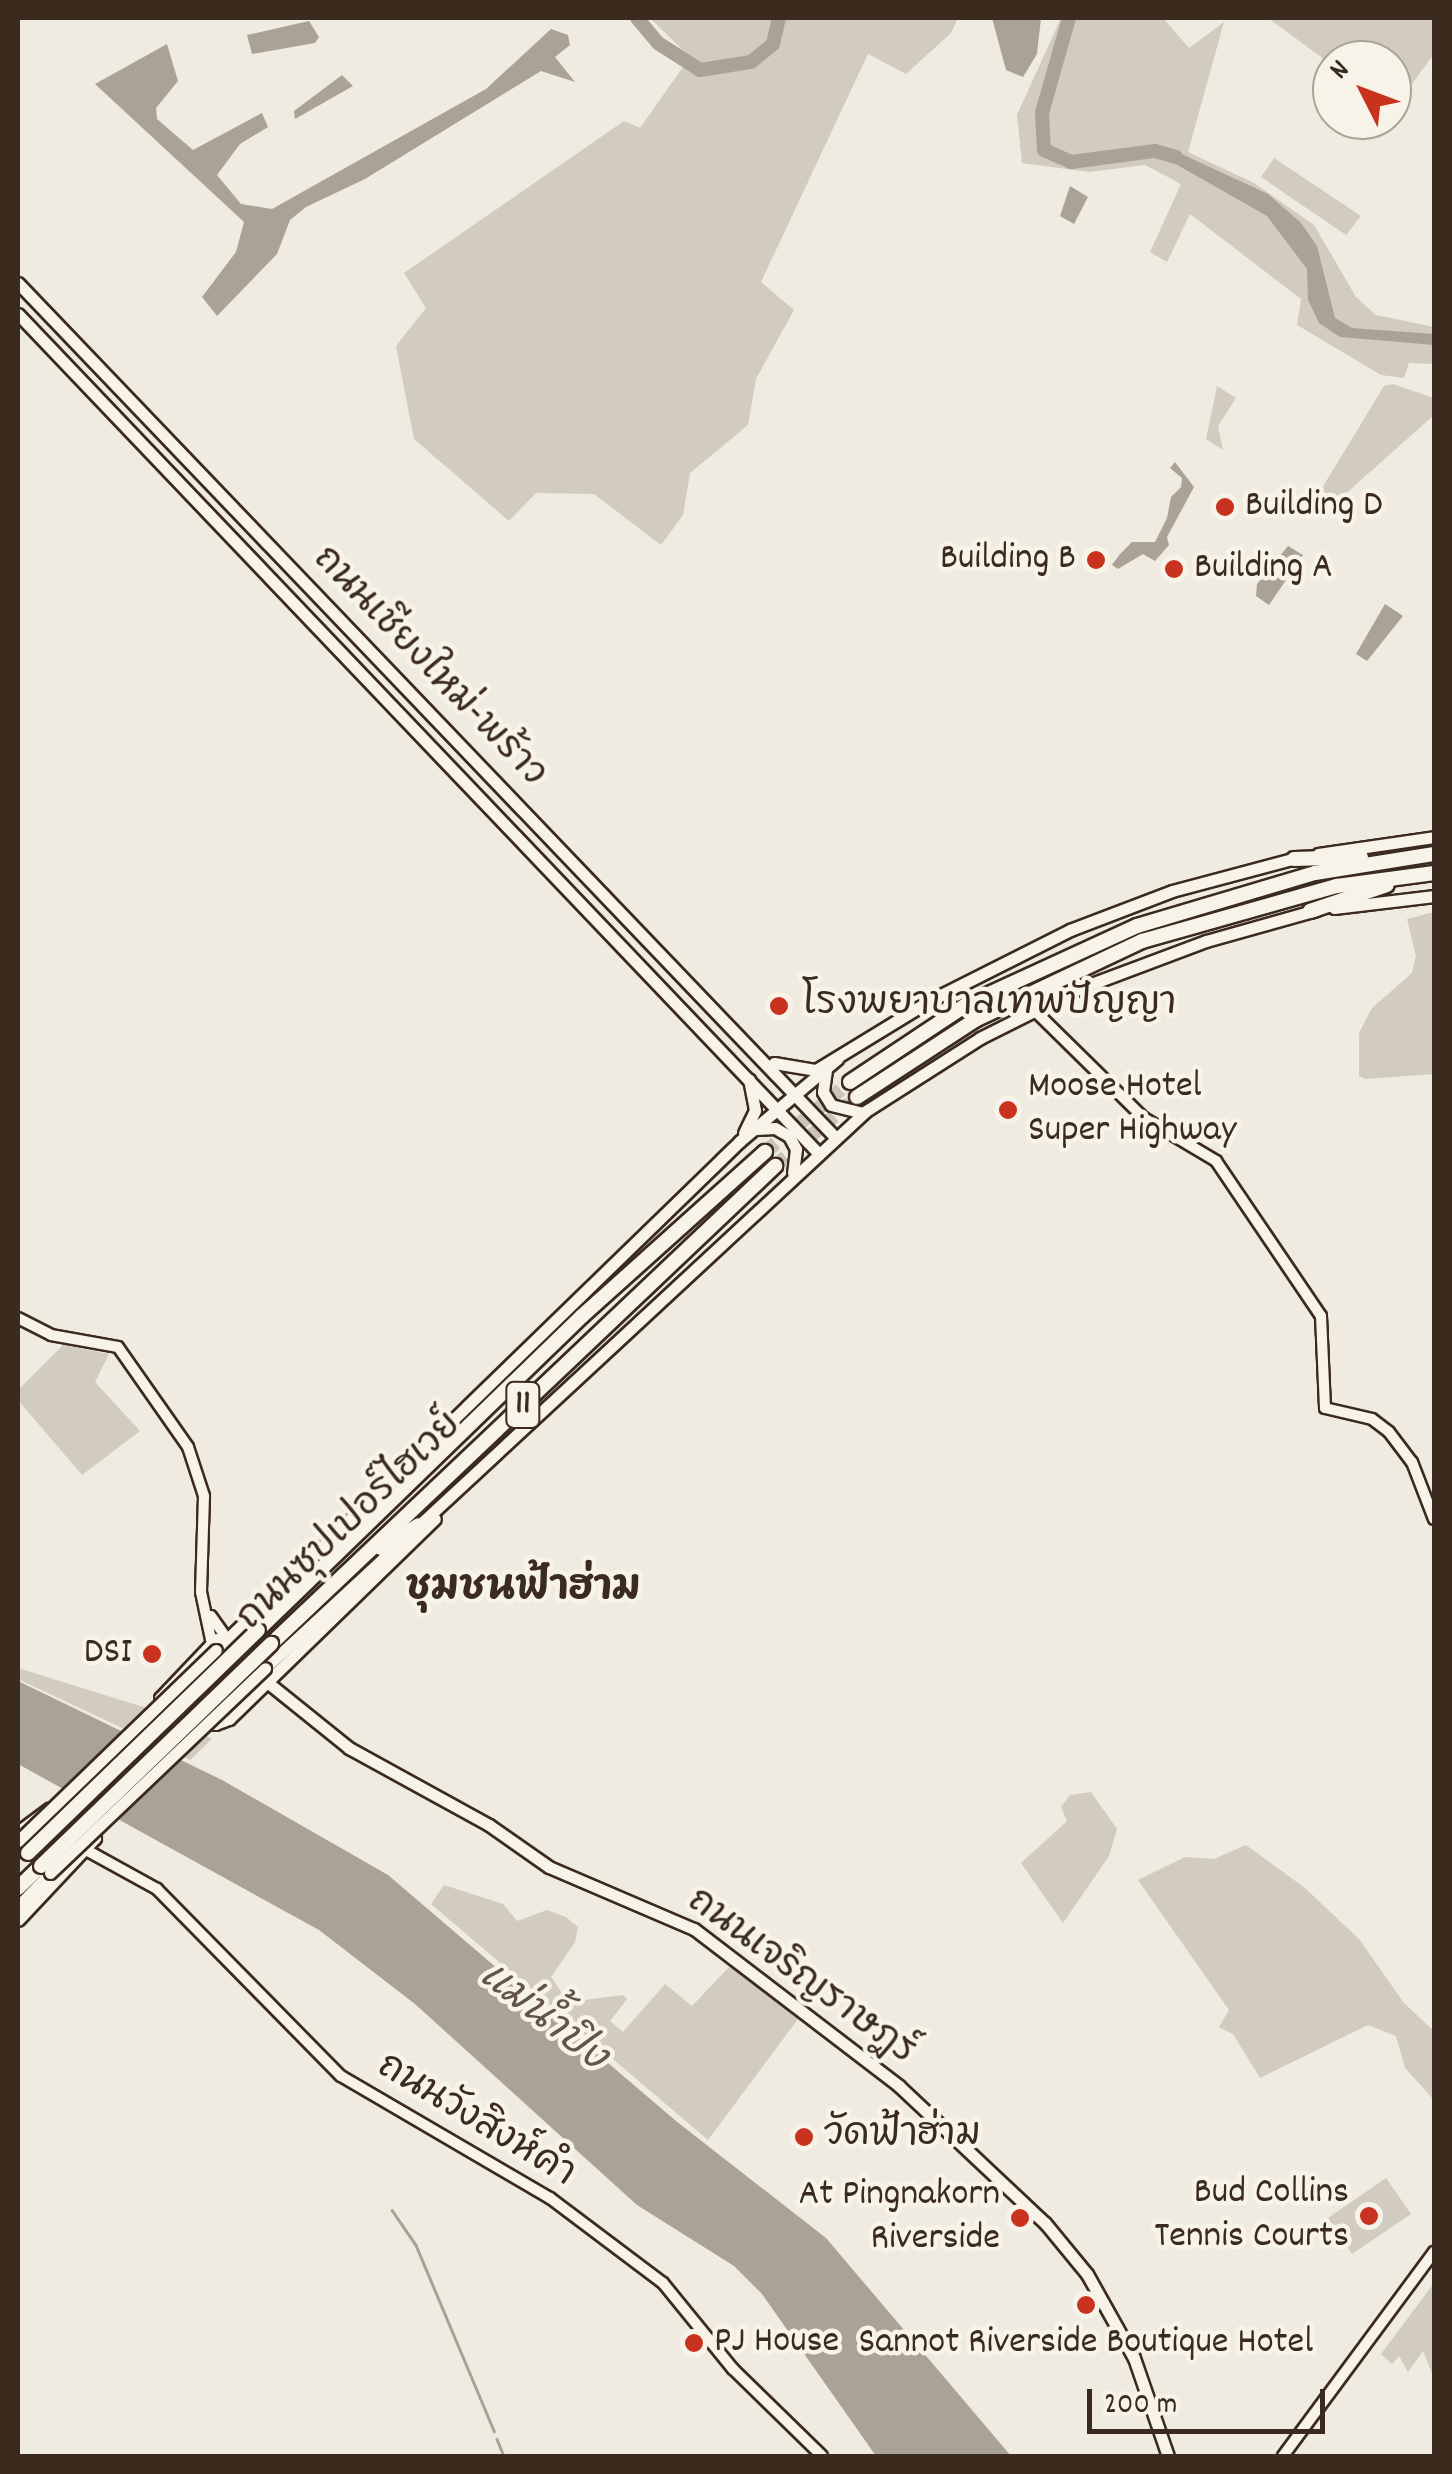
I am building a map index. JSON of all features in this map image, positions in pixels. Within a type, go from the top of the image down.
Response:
[{"type":"highway","points":[[1294,859],[1434,854]]},
{"type":"highway","points":[[850,1082],[969,1003],[1137,926],[1316,872],[1407,856]]},
{"type":"highway","points":[[1310,911],[1428,874]]},
{"type":"highway","points":[[858,1097],[989,1013],[1142,941],[1338,886],[1428,874]]},
{"type":"highway","name":"ถนนซุปเปอร์ไฮเวย์","points":[[21,1852],[258,1630],[362,1526],[765,1152]]},
{"type":"highway","name":"ถนนซุปเปอร์ไฮเวย์","points":[[18,1888],[45,1870],[271,1644],[775,1166]]},
{"type":"highway","points":[[362,1526],[390,1479]]},
{"type":"highway","points":[[359,1561],[420,1525]]},
{"type":"main road","name":"ถนนเชียงใหม่-พร้าว","points":[[18,283],[766,1059],[835,1137]]},
{"type":"main road","name":"ถนนเชียงใหม่-พร้าว","points":[[18,314],[818,1152]]},
{"type":"main road","points":[[503,821],[518,806]]},
{"type":"main road","points":[[1434,837],[1294,859],[1172,891],[1056,936],[929,1002],[835,1061],[740,1141],[161,1702],[215,1724],[455,1492],[793,1174],[866,1111],[1034,1010],[1164,955],[1310,911],[1434,896]]},
{"type":"main road","points":[[766,1059],[798,1072],[835,1061]]},
{"type":"main road","points":[[835,1061],[823,1080],[826,1099],[844,1114],[866,1111]]},
{"type":"main road","points":[[740,1141],[756,1106],[744,1071]]},
{"type":"main road","points":[[752,1130],[768,1126],[788,1136],[797,1157],[793,1174]]},
{"type":"main road","points":[[21,1852],[214,1647],[222,1633],[395,1464],[424,1444]]},
{"type":"main road","points":[[18,1906],[45,1870],[415,1542],[455,1492]]},
{"type":"main road","name":"ถนนเจริญราษฎร์","points":[[266,1675],[350,1748],[490,1825],[549,1867],[694,1930],[899,2086],[1033,2212],[1088,2274],[1134,2358],[1168,2456]]},
{"type":"main road","points":[[18,1832],[50,1809],[90,1829],[96,1838],[88,1851],[18,1920]]},
{"type":"street","points":[[1034,1010],[1144,1118],[1216,1161],[1321,1316],[1325,1408],[1372,1419],[1390,1432],[1412,1462],[1434,1520]]},
{"type":"street","points":[[18,1318],[52,1336],[118,1346],[152,1388],[200,1472],[200,1592],[214,1647]]},
{"type":"street","points":[[207,1611],[222,1633]]},
{"type":"street","name":"ถนนวังสิงห์คำ","points":[[88,1851],[157,1889],[341,2076],[550,2198],[663,2283],[733,2369],[822,2456]]},
{"type":"street","points":[[1283,2456],[1434,2252]]},
{"type":"shaded area","points":[[650,18],[958,18],[951,33],[906,74],[868,54],[761,282],[794,310],[756,379],[748,425],[690,473],[683,515],[661,545],[594,494],[536,493],[509,521],[414,439],[396,346],[426,308],[404,273],[624,121],[640,128],[690,57]]},
{"type":"shaded area","points":[[1061,18],[1163,18],[1189,48],[1224,22],[1188,152],[1254,183],[1314,225],[1356,297],[1376,315],[1434,327],[1434,364],[1409,363],[1404,378],[1381,375],[1297,325],[1301,299],[1190,214],[1167,262],[1150,252],[1181,184],[1145,165],[1089,172],[1022,163],[1017,115]]},
{"type":"shaded area","points":[[1268,18],[1434,18],[1434,54],[1412,84],[1412,40],[1312,40],[1312,50]]},
{"type":"shaded area","points":[[1274,158],[1361,216],[1346,235],[1261,177]]},
{"type":"shaded area","points":[[1393,384],[1434,398],[1434,415],[1334,504],[1319,493],[1384,386]]},
{"type":"shaded area","points":[[1217,386],[1236,398],[1218,426],[1223,450],[1206,439]]},
{"type":"shaded area","points":[[1434,912],[1434,1074],[1365,1079],[1359,1076],[1359,1033],[1372,1008],[1412,973],[1416,956],[1407,919]]},
{"type":"shaded area","points":[[63,1345],[109,1354],[95,1382],[140,1431],[82,1475],[18,1400],[18,1390]]},
{"type":"shaded area","points":[[18,1668],[156,1711],[212,1739],[190,1760],[18,1679]]},
{"type":"shaded area","points":[[1091,1792],[1117,1829],[1109,1856],[1063,1923],[1021,1863],[1067,1821],[1061,1807],[1070,1795]]},
{"type":"shaded area","points":[[1246,1845],[1305,1888],[1359,1939],[1404,2003],[1434,2031],[1434,2100],[1405,2068],[1396,2036],[1368,2025],[1260,2078],[1233,2034],[1219,2027],[1229,2010],[1138,1880],[1185,1857],[1214,1859]]},
{"type":"shaded area","points":[[444,1885],[503,1904],[517,1921],[547,1910],[566,1917],[578,1927],[575,1942],[551,1977],[568,2002],[623,1995],[627,1999],[610,2021],[623,2032],[665,1984],[692,2006],[731,1965],[798,2019],[708,2140],[431,1904]]},
{"type":"shaded area","name":"Bud Collins Tennis Courts","points":[[1386,2178],[1411,2214],[1352,2254],[1328,2218]]},
{"type":"shaded area","points":[[1434,2283],[1434,2378],[1423,2351],[1408,2372],[1399,2356],[1392,2364],[1381,2354]]},
{"type":"water","points":[[992,18],[1041,18],[1037,54],[1023,77],[1006,70]]},
{"type":"water","points":[[309,21],[319,37],[315,43],[252,54],[247,35]]},
{"type":"water","points":[[551,29],[568,35],[570,45],[555,57],[575,82],[541,71],[365,179],[306,207],[290,220],[277,254],[217,316],[202,297],[236,252],[244,222],[95,84],[167,44],[178,81],[156,108],[157,119],[193,150],[262,113],[268,127],[240,144],[217,175],[241,204],[272,209],[486,89]]},
{"type":"water","points":[[342,75],[353,86],[295,119],[294,111]]},
{"type":"water","points":[[1173,150],[1268,194],[1301,223],[1317,246],[1335,318],[1352,328],[1434,334],[1434,345],[1340,337],[1319,323],[1308,300],[1307,269],[1267,216],[1158,154]]},
{"type":"water","points":[[1070,186],[1088,197],[1074,224],[1060,216]]},
{"type":"water","points":[[1175,462],[1194,487],[1167,537],[1169,545],[1155,561],[1143,554],[1118,569],[1112,565],[1132,542],[1155,542],[1167,518],[1171,497],[1181,487],[1182,478],[1170,468]]},
{"type":"water","points":[[1288,546],[1303,555],[1269,605],[1256,596],[1257,584]]},
{"type":"water","points":[[1385,604],[1403,616],[1367,661],[1356,654]]},
{"type":"water","name":"แม่น้ำปิง","points":[[18,1681],[222,1780],[388,1875],[676,2121],[826,2238],[1011,2456],[876,2456],[762,2294],[734,2266],[637,2205],[415,2004],[319,1930],[18,1764]]},
{"type":"pier","points":[[130,1728],[184,1755],[117,1820],[60,1792]]},
{"type":"waterway","points":[[637,18],[658,43],[700,70],[751,62],[773,44],[779,18]]},
{"type":"waterway","points":[[1069,18],[1042,113],[1044,150],[1071,162],[1155,151],[1176,157]]},
{"type":"waterway","points":[[392,2210],[416,2245],[494,2431]]},
{"type":"waterway","points":[[497,2439],[504,2456]]},
{"type":"tunnel","points":[[765,1152],[850,1082]]},
{"type":"tunnel","points":[[775,1166],[857,1097]]},
{"type":"place","name":"Building D","points":[[1225,507]]},
{"type":"place","name":"Building B","points":[[1096,560]]},
{"type":"place","name":"Building A","points":[[1174,569]]},
{"type":"place","name":"โรงพยาบาลเทพปัญญา","points":[[779,1006]]},
{"type":"place","name":"Moose Hotel Super Highway","points":[[1008,1110]]},
{"type":"place","name":"DSI","points":[[152,1654]]},
{"type":"place","name":"วัดฟ้าฮ่าม","points":[[804,2137]]},
{"type":"place","name":"Bud Collins Tennis Courts","points":[[1369,2216]]},
{"type":"place","name":"At Pingnakorn Riverside","points":[[1020,2218]]},
{"type":"place","name":"Sannot Riverside Boutique Hotel","points":[[1086,2305]]},
{"type":"place","name":"PJ House","points":[[694,2343]]},
{"type":"district","name":"ชุมชนฟ้าฮ่าม","points":[[523,1591]]}]
